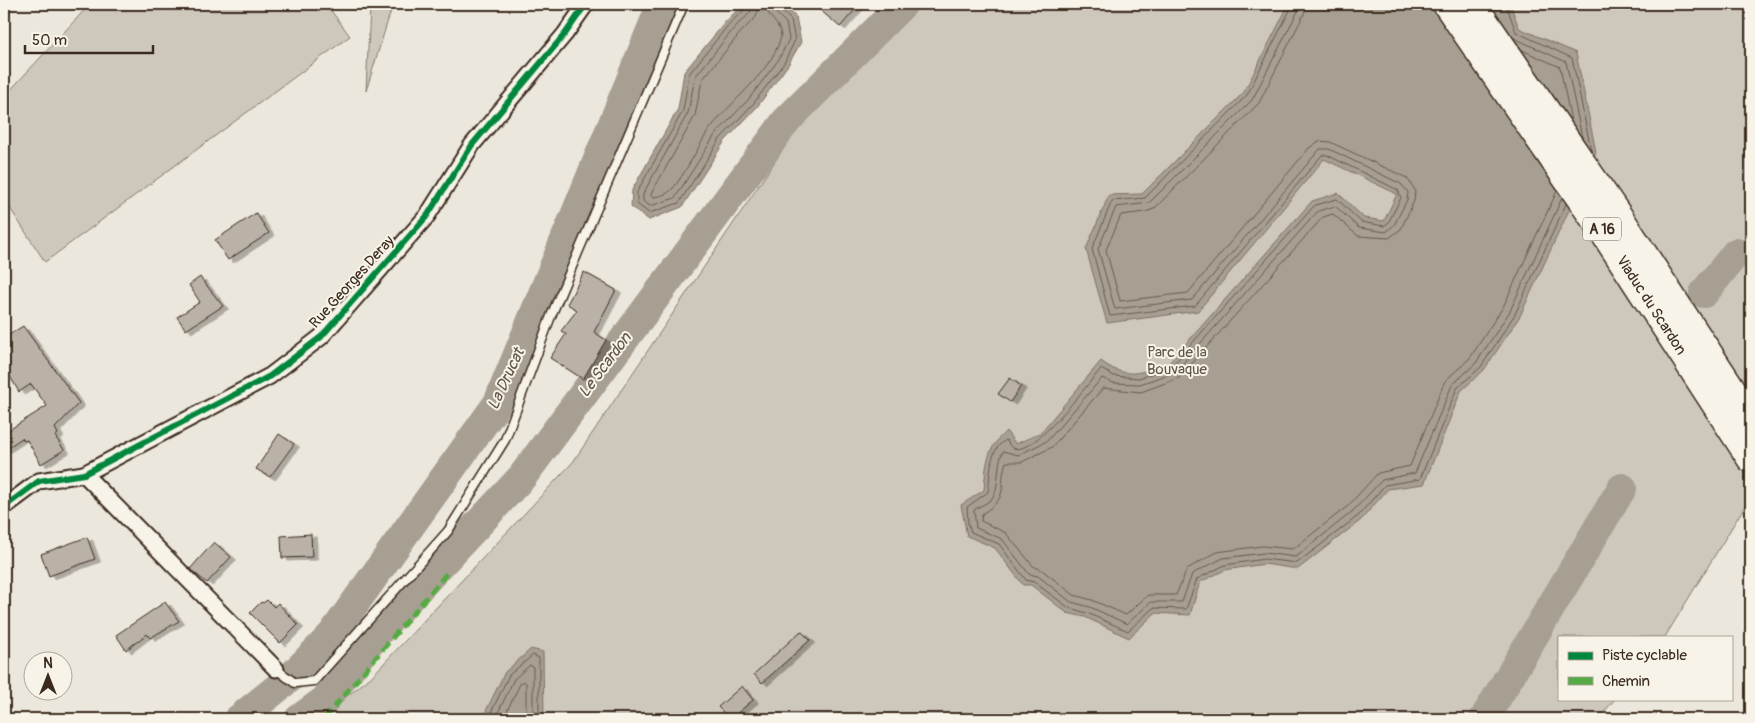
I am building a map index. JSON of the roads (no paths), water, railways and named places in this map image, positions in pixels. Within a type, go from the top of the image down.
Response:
[{"type":"highway","name":"Viaduc du Scardon","points":[[1448,4],[1606,235],[1751,458]]},
{"type":"highway","name":"Viaduc du Scardon","points":[[1472,4],[1622,222],[1751,419]]},
{"type":"street","name":"Rue Georges Deray","points":[[4,507],[39,481],[84,474],[270,376],[321,337],[427,216],[472,145],[565,34],[586,4]]},
{"type":"street","points":[[84,474],[276,669]]},
{"type":"lane","points":[[276,669],[295,683],[314,681],[448,531],[505,440],[551,316],[684,4]]},
{"type":"water","points":[[744,4],[782,4],[796,17],[801,42],[788,65],[757,107],[725,141],[682,207],[649,220],[631,207],[632,190],[678,109],[684,72],[727,20]]},
{"type":"water","points":[[1289,4],[1510,4],[1519,28],[1576,53],[1596,152],[1520,316],[1484,370],[1461,391],[1424,484],[1388,489],[1361,520],[1298,569],[1264,564],[1225,570],[1200,582],[1190,615],[1155,613],[1129,638],[1085,617],[1067,613],[1031,585],[1023,585],[995,548],[967,536],[961,505],[984,490],[988,458],[999,438],[1006,431],[1016,444],[1040,433],[1101,361],[1118,371],[1126,373],[1141,372],[1168,364],[1312,201],[1338,193],[1364,218],[1384,221],[1397,194],[1324,159],[1198,311],[1107,323],[1086,249],[1109,195],[1142,194],[1244,92]]},
{"type":"water","points":[[531,649],[543,652],[544,719],[482,719],[505,672]]},
{"type":"waterway","name":"La Drucat","points":[[239,719],[292,676],[332,635],[498,403],[662,4]]},
{"type":"waterway","name":"Le Scardon","points":[[299,719],[325,700],[383,626],[522,477],[786,121],[903,4]]},
{"type":"waterway","points":[[1704,293],[1736,253]]},
{"type":"waterway","points":[[1484,719],[1622,488]]},
{"type":"park label","name":"Parc de la Bouvaque","points":[[1177,360]]}]
